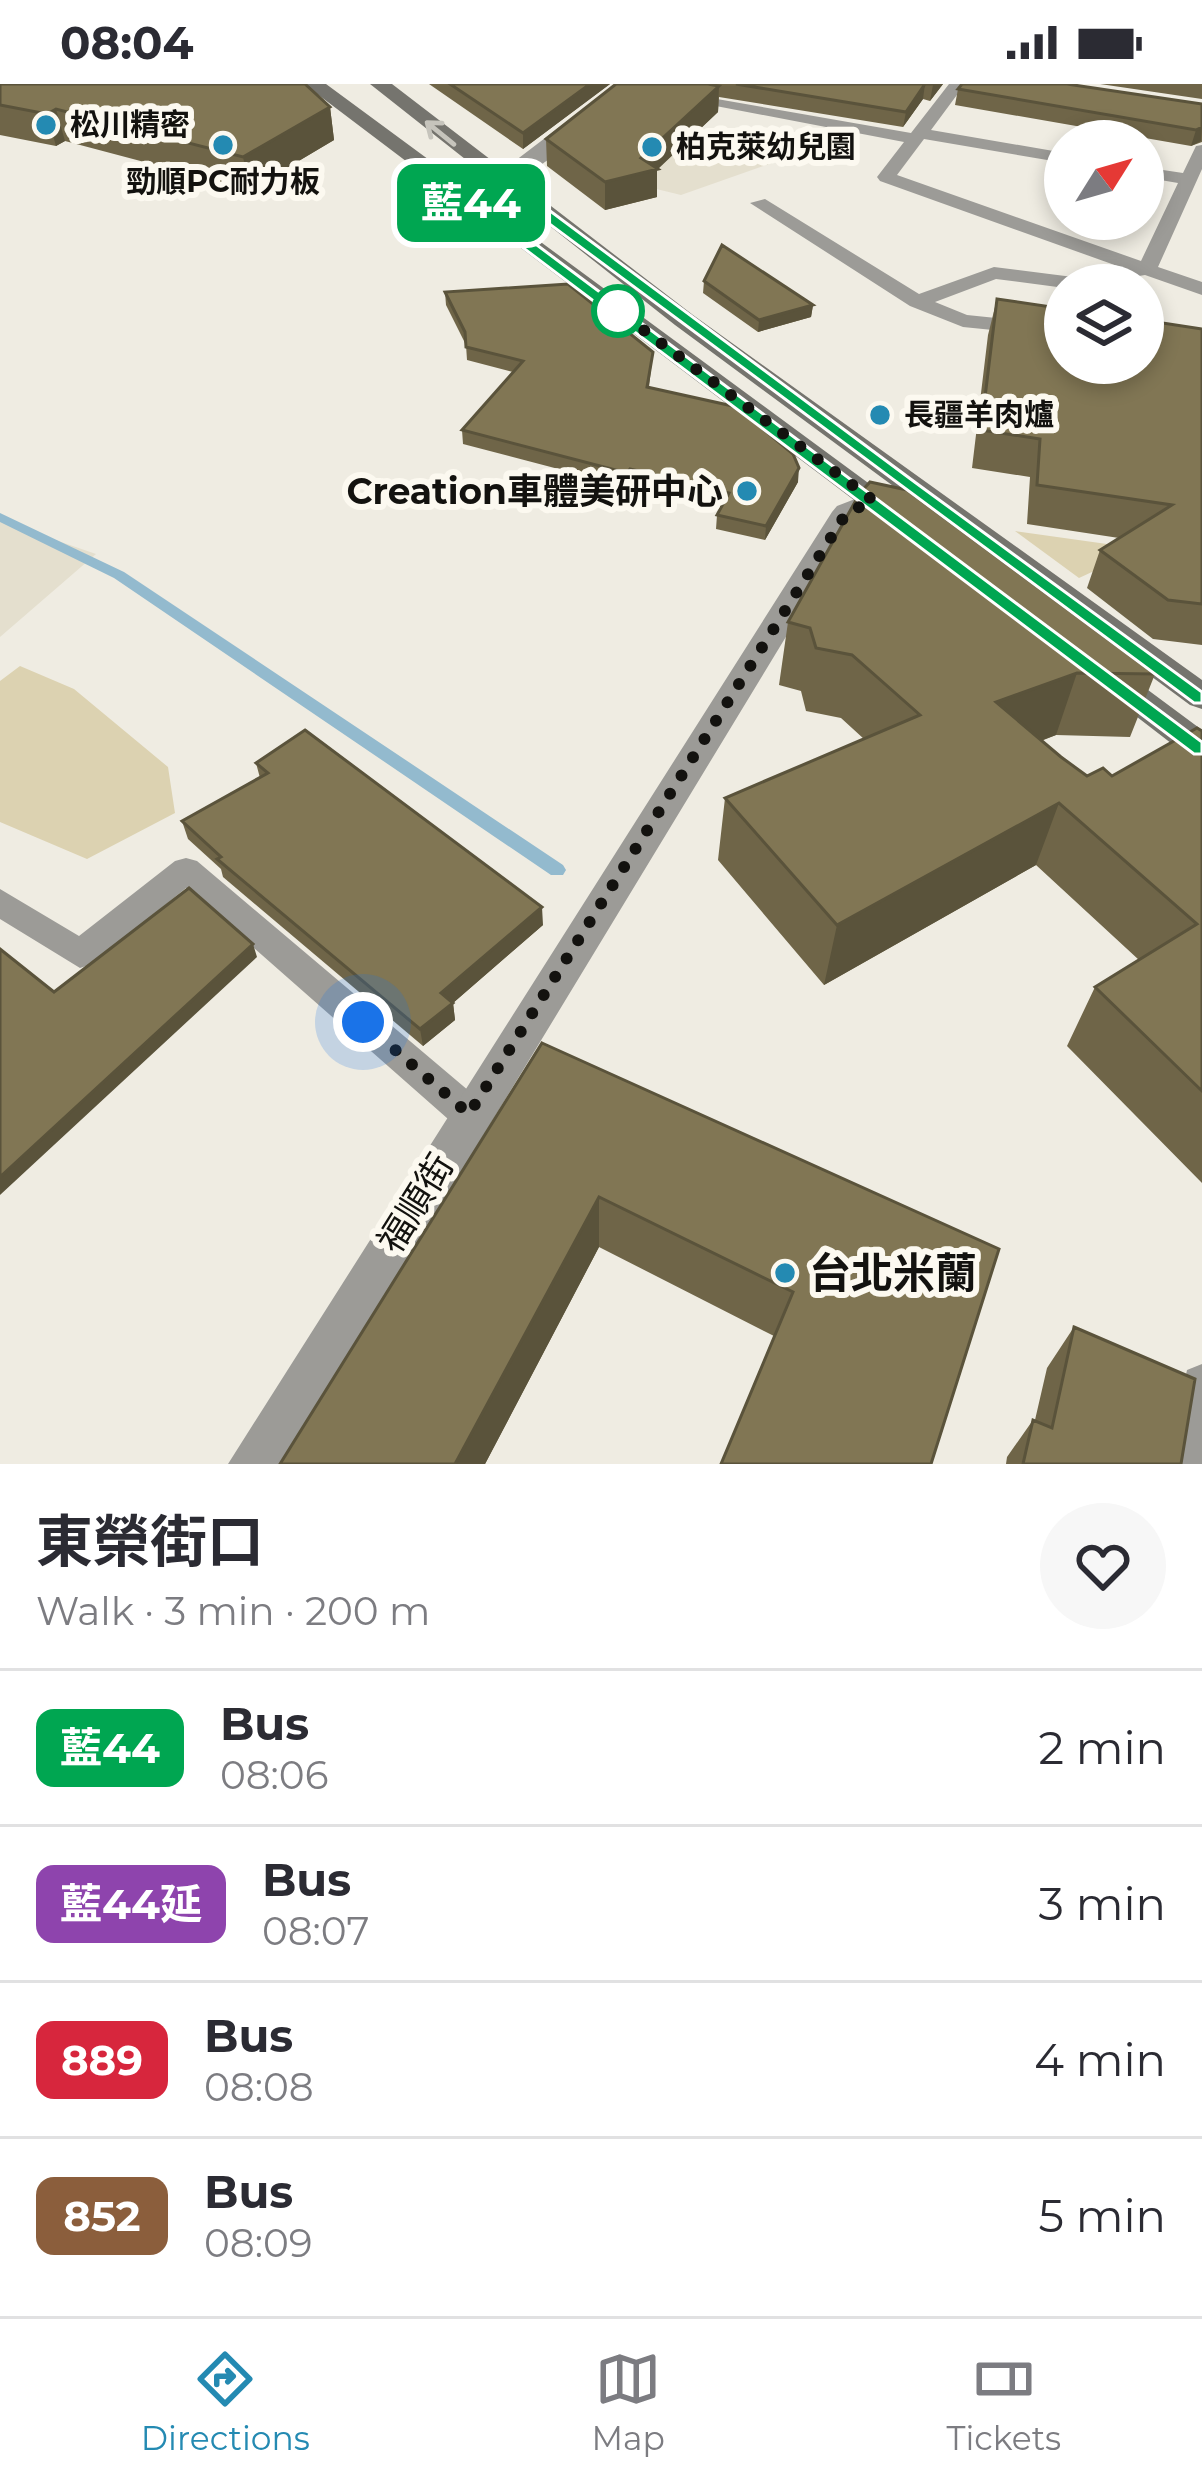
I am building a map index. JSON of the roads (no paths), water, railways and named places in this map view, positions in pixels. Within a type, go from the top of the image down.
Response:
[{"type":"street","points":[[314,84],[468,201],[892,494],[1202,697]]},
{"type":"street","points":[[380,84],[892,494],[920,536]]},
{"type":"street","points":[[468,201],[502,182],[614,90]]},
{"type":"street","name":"福順街","points":[[254,1464],[847,512],[892,494]]},
{"type":"street","points":[[1089,663],[1202,748]]},
{"type":"lane","points":[[957,84],[886,177],[1134,264]]},
{"type":"lane","points":[[614,90],[1044,155]]},
{"type":"lane","points":[[1150,264],[1202,150]]},
{"type":"lane","points":[[1164,175],[1188,179]]},
{"type":"lane","points":[[759,203],[917,302],[963,321],[1044,329]]},
{"type":"lane","points":[[917,302],[994,273],[1044,279]]},
{"type":"lane","points":[[1164,275],[1202,289]]},
{"type":"lane","points":[[0,902],[80,954],[186,870],[469,1114]]},
{"type":"lane","points":[[1189,1464],[1202,1385]]},
{"type":"waterway","points":[[0,517],[119,575],[557,870]]},
{"type":"place","name":"松川精密","points":[[46,125]]},
{"type":"place","name":"勁順PC耐力板","points":[[223,145]]},
{"type":"place","name":"柏克萊幼兒園","points":[[652,147]]},
{"type":"place","name":"長疆羊肉爐","points":[[880,415]]},
{"type":"place","name":"Creation車體美研中心","points":[[747,491]]},
{"type":"place","name":"台北米蘭","points":[[785,1273]]}]
